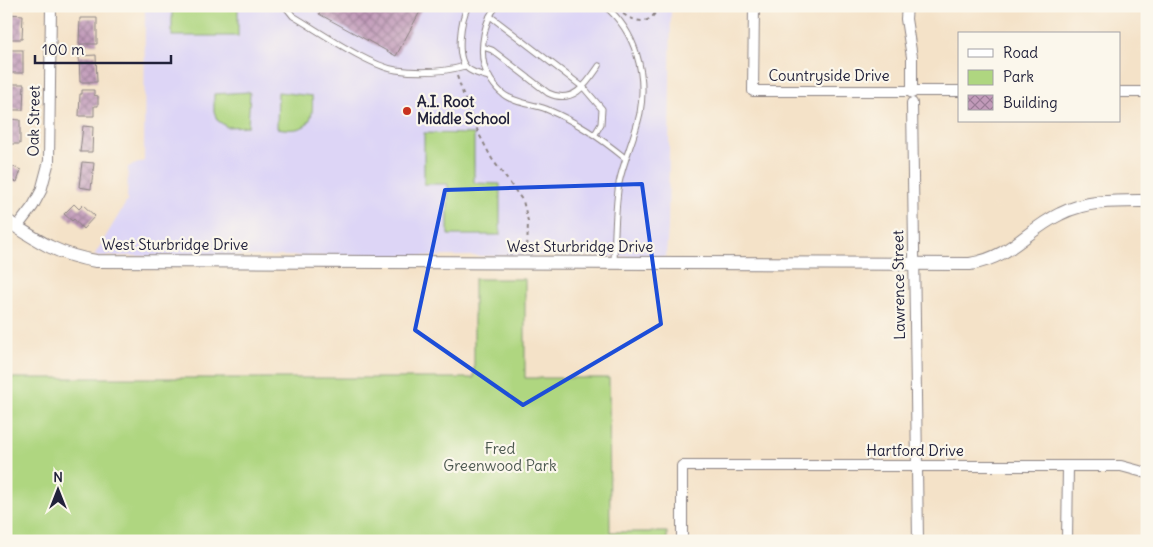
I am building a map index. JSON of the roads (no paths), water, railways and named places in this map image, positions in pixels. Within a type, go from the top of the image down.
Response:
[{"type":"street","name":"Oak Street","points":[[12,223],[34,206],[41,191],[49,161],[51,6]]},
{"type":"street","name":"Countryside Drive","points":[[754,6],[754,91],[912,96],[958,91]]},
{"type":"street","name":"Lawrence Street","points":[[906,6],[906,19],[912,56],[913,264],[918,541]]},
{"type":"street","points":[[1120,92],[1147,92]]},
{"type":"street","name":"West Sturbridge Drive","points":[[12,223],[45,246],[62,254],[96,261],[970,264],[996,257],[1008,251],[1047,221],[1074,207],[1106,201],[1147,201]]},
{"type":"street","name":"Hartford Drive","points":[[682,541],[682,466],[1121,466],[1147,473]]},
{"type":"street","points":[[1067,541],[1068,466]]},
{"type":"lane","points":[[285,6],[293,16],[364,58],[394,70],[454,69],[465,66]]},
{"type":"lane","points":[[464,6],[460,51],[462,62],[468,69],[490,78]]},
{"type":"lane","points":[[464,14],[468,6]]},
{"type":"lane","points":[[497,6],[485,28],[484,65],[490,78],[503,94],[545,109],[595,134],[625,158]]},
{"type":"lane","points":[[605,6],[612,10],[626,29],[641,71],[643,86],[640,114],[625,158],[616,210],[614,263]]},
{"type":"lane","points":[[490,16],[584,88],[602,109],[601,124],[595,134]]},
{"type":"lane","points":[[483,48],[492,50],[557,98],[568,96],[584,88],[599,66]]},
{"type":"place","name":"A.I. Root Middle School","points":[[407,111]]},
{"type":"park label","name":"Fred Greenwood Park","points":[[500,458]]}]
